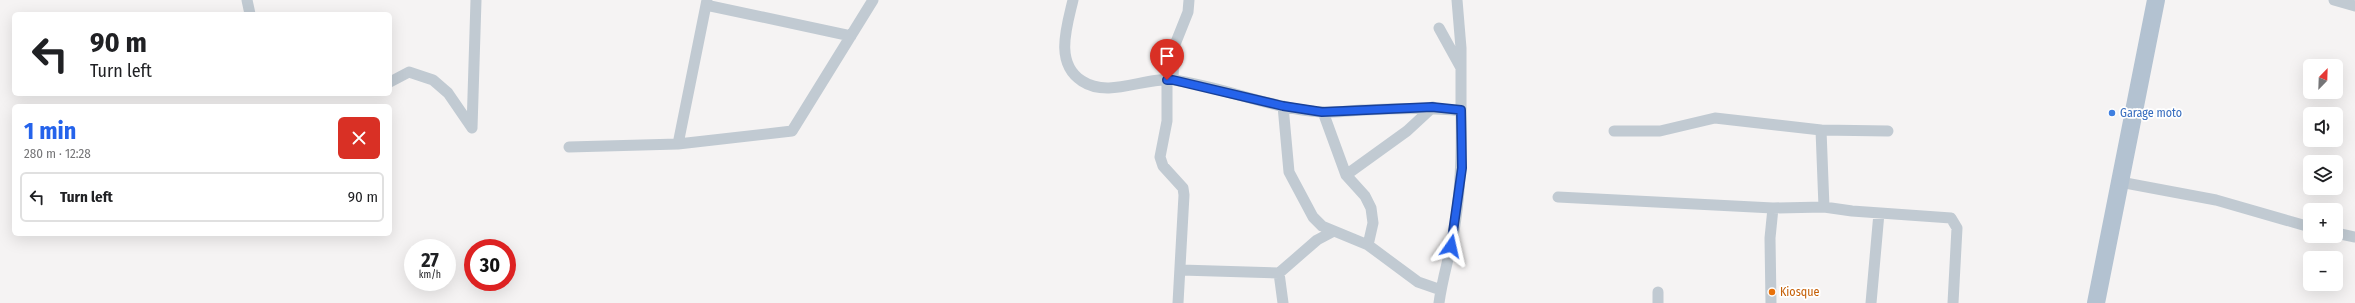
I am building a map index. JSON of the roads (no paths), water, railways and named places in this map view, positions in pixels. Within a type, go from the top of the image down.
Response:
[{"type":"main road","points":[[2096,303],[2156,0]]},
{"type":"street","points":[[248,0],[250,12]]},
{"type":"street","points":[[392,81],[409,72],[433,80],[448,93],[472,128],[476,0]]},
{"type":"street","points":[[569,147],[678,144],[792,132],[873,0]]},
{"type":"street","points":[[1073,0],[1064,43],[1066,59],[1072,72],[1082,81],[1094,86],[1108,88],[1170,80],[1283,106],[1322,112],[1432,107],[1461,110]]},
{"type":"street","points":[[1178,303],[1181,270],[1183,188],[1163,166],[1160,157],[1167,120],[1174,47],[1188,12],[1189,0]]},
{"type":"street","points":[[1438,303],[1454,231],[1462,168],[1461,48],[1457,0]]},
{"type":"street","points":[[2334,0],[2355,6]]},
{"type":"street","points":[[678,144],[707,2],[851,36]]},
{"type":"street","points":[[1439,28],[1460,66]]},
{"type":"street","points":[[1283,106],[1291,179],[1313,218],[1322,226],[1368,245],[1408,276],[1441,290]]},
{"type":"street","points":[[1346,175],[1407,131],[1432,107]]},
{"type":"street","points":[[1322,112],[1346,175],[1364,196],[1373,214],[1368,245]]},
{"type":"street","points":[[1614,132],[1665,130],[1715,118],[1821,130],[1888,132]]},
{"type":"street","points":[[1821,130],[1824,207]]},
{"type":"street","points":[[2120,182],[2216,200],[2303,225]]},
{"type":"street","points":[[1558,197],[1773,208],[1824,207],[1879,213],[1951,218],[1957,228],[1953,303]]},
{"type":"street","points":[[1771,303],[1770,238],[1773,208]]},
{"type":"street","points":[[1871,303],[1879,213]]},
{"type":"street","points":[[1181,270],[1279,273],[1317,240],[1334,231]]},
{"type":"street","points":[[2343,235],[2355,238]]},
{"type":"street","points":[[1279,273],[1283,303]]},
{"type":"place","name":"Garage moto","points":[[2112,113]]},
{"type":"place","name":"Kiosque","points":[[1772,292]]}]
